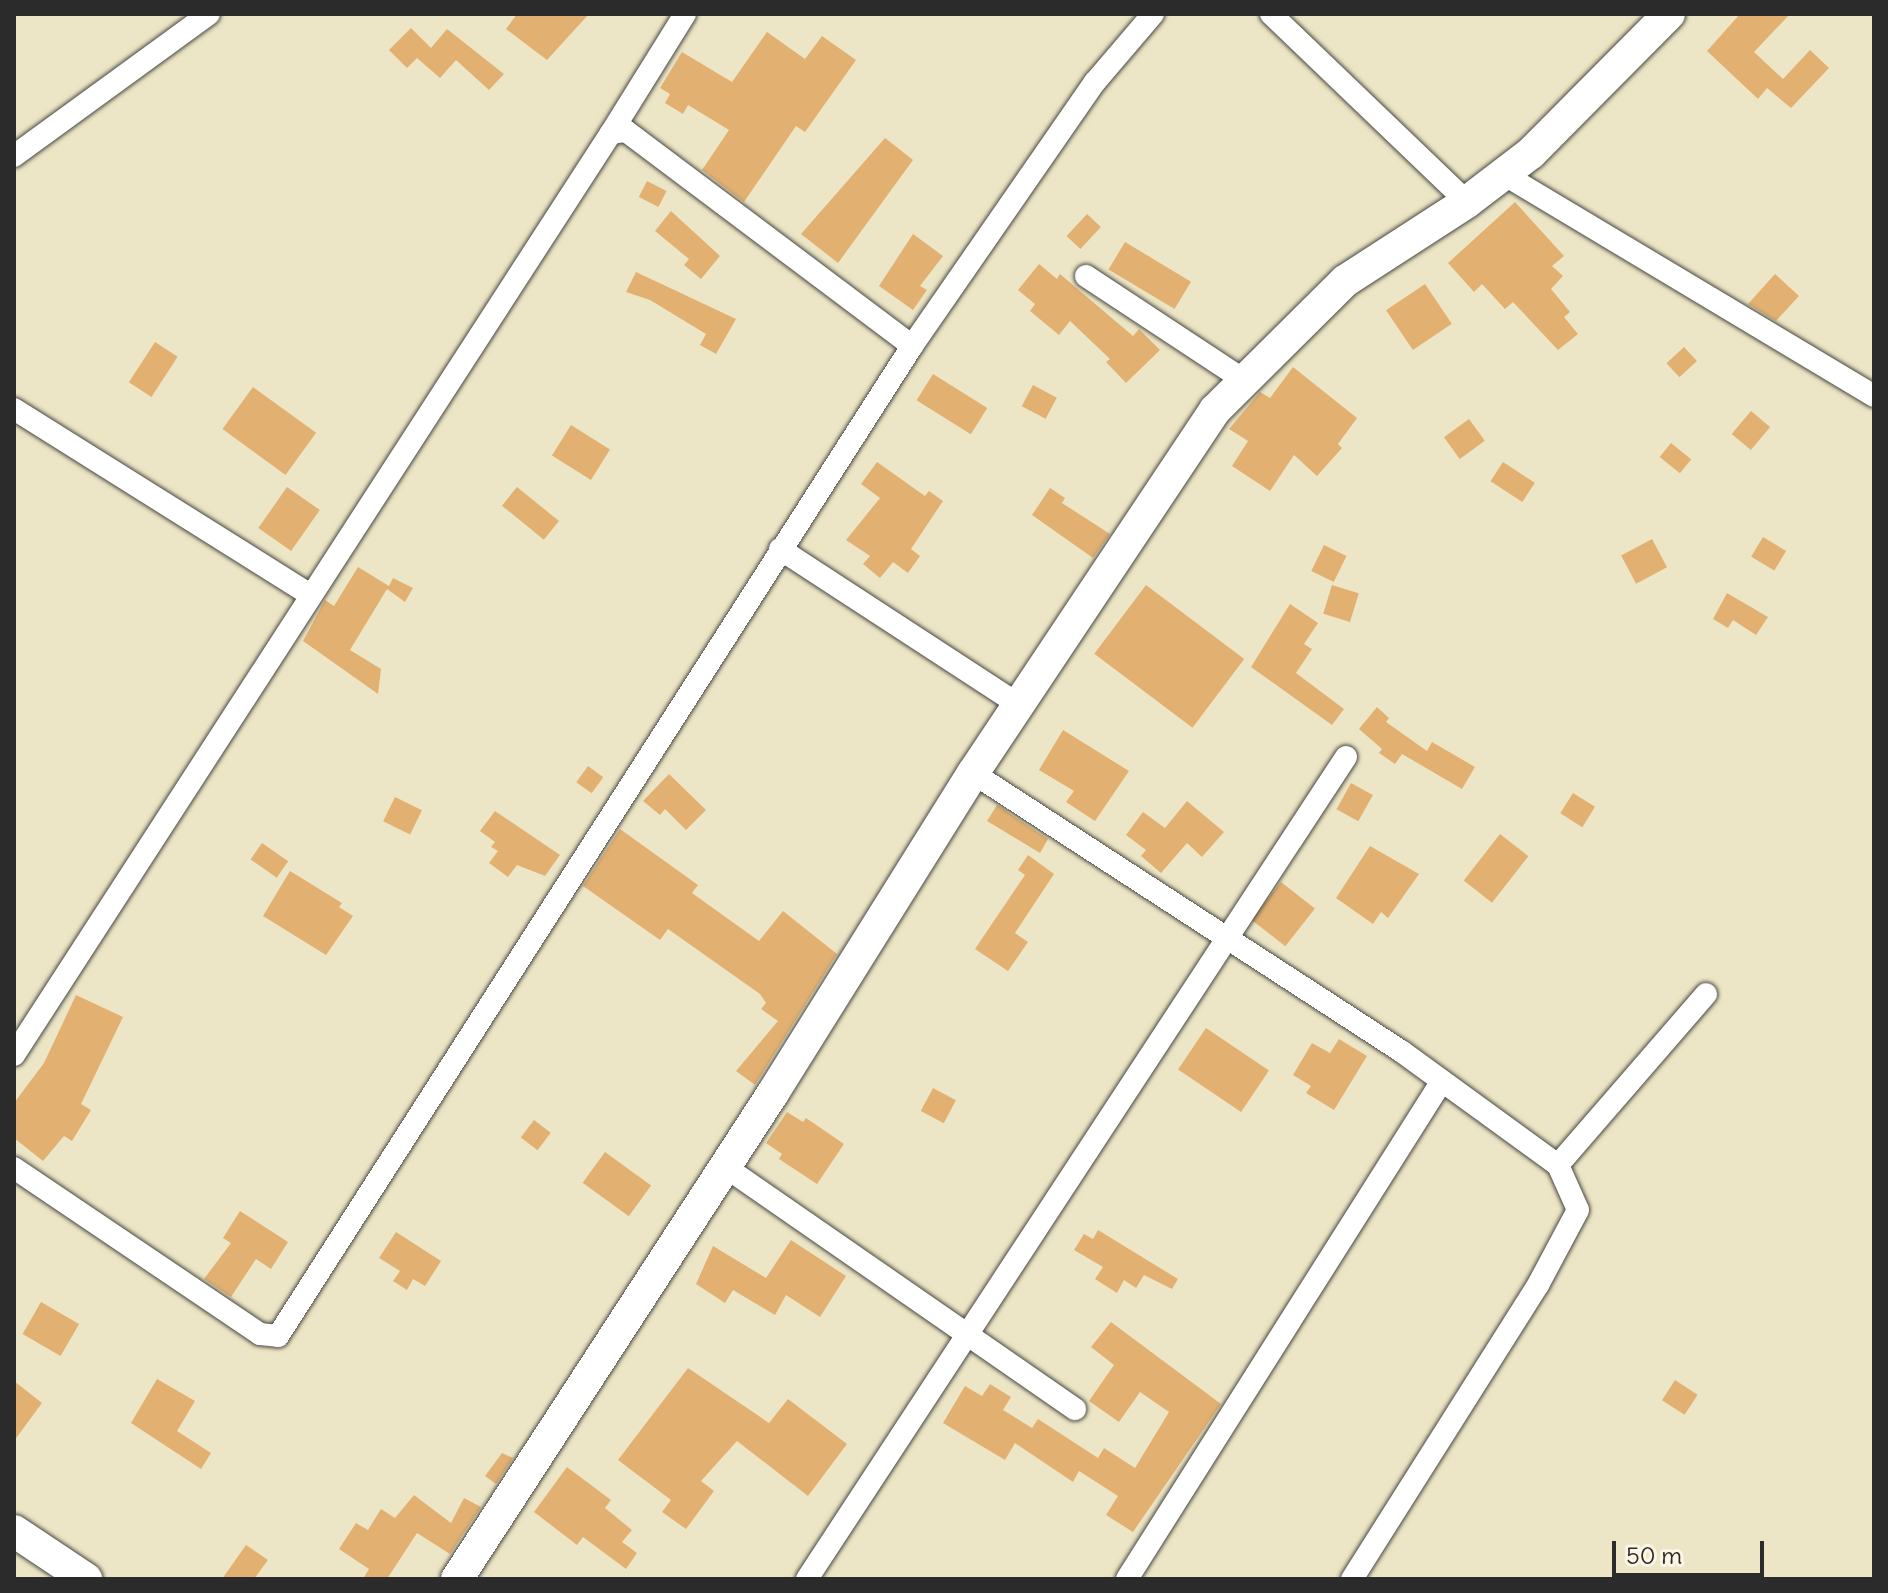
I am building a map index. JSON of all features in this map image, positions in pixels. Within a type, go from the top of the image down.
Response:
[{"type":"highway","points":[[465,1576],[973,773],[1206,422],[1242,379],[1345,281],[1505,175],[1669,14]]},
{"type":"highway","points":[[14,1531],[86,1579]]},
{"type":"street","points":[[14,156],[209,14]]},
{"type":"street","points":[[14,1055],[685,14]]},
{"type":"street","points":[[14,1168],[260,1334],[278,1336],[912,346],[1095,82],[1153,14]]},
{"type":"street","points":[[1271,14],[1467,202]]},
{"type":"street","points":[[611,133],[626,131],[912,346]]},
{"type":"street","points":[[1505,175],[1874,396]]},
{"type":"street","points":[[1086,276],[1242,379]]},
{"type":"street","points":[[14,409],[310,595]]},
{"type":"street","points":[[780,549],[1018,704]]},
{"type":"street","points":[[807,1579],[1346,757]]},
{"type":"street","points":[[973,773],[1442,1081],[1558,1165],[1578,1210],[1538,1285],[1352,1579]]},
{"type":"street","points":[[1558,1165],[1706,994]]},
{"type":"street","points":[[1127,1579],[1442,1081]]},
{"type":"street","points":[[724,1166],[1075,1409]]},
{"type":"building","points":[[517,14],[589,14],[547,60],[506,29]]},
{"type":"building","points":[[1740,14],[1790,14],[1754,52],[1783,79],[1810,50],[1829,68],[1791,108],[1767,88],[1758,99],[1707,51]]},
{"type":"building","points":[[411,28],[431,48],[447,29],[504,74],[489,90],[456,60],[440,78],[417,58],[407,68],[389,50]]},
{"type":"building","points":[[767,32],[805,59],[822,36],[856,60],[805,132],[796,126],[744,202],[702,170],[729,130],[688,105],[683,114],[665,103],[670,94],[660,88],[682,52],[732,82]]},
{"type":"building","points":[[885,138],[913,160],[838,263],[801,234]]},
{"type":"building","points":[[647,181],[667,191],[658,207],[639,197]]},
{"type":"building","points":[[1515,202],[1564,256],[1552,266],[1563,276],[1551,289],[1570,312],[1564,317],[1578,334],[1558,350],[1513,302],[1505,309],[1482,284],[1474,292],[1448,263]]},
{"type":"building","points":[[671,211],[720,256],[701,279],[684,265],[689,259],[655,231]]},
{"type":"building","points":[[1087,214],[1101,227],[1080,249],[1067,236]]},
{"type":"building","points":[[913,234],[943,256],[920,286],[927,290],[913,310],[879,286]]},
{"type":"building","points":[[1125,242],[1191,282],[1175,309],[1109,269]]},
{"type":"building","points":[[1039,264],[1057,279],[1060,274],[1133,336],[1139,329],[1160,350],[1126,383],[1106,362],[1110,359],[1070,321],[1059,335],[1030,311],[1035,304],[1018,290]]},
{"type":"building","points":[[636,272],[736,319],[716,354],[700,345],[706,334],[650,300],[626,292]]},
{"type":"building","points":[[1775,274],[1799,296],[1776,321],[1748,304]]},
{"type":"building","points":[[1425,284],[1452,324],[1413,350],[1386,310]]},
{"type":"building","points":[[155,342],[178,357],[152,397],[129,382]]},
{"type":"building","points":[[1684,347],[1697,361],[1679,377],[1666,363]]},
{"type":"building","points":[[1293,367],[1357,418],[1338,444],[1342,448],[1317,476],[1294,455],[1270,491],[1232,466],[1248,441],[1229,429],[1260,392],[1270,398]]},
{"type":"building","points":[[933,374],[987,408],[971,434],[917,400]]},
{"type":"building","points":[[1033,385],[1057,398],[1046,419],[1022,406]]},
{"type":"building","points":[[253,387],[316,433],[286,475],[222,429]]},
{"type":"building","points":[[1751,411],[1770,427],[1751,450],[1732,434]]},
{"type":"building","points":[[1469,419],[1485,441],[1460,459],[1444,437]]},
{"type":"building","points":[[571,425],[610,449],[591,480],[552,456]]},
{"type":"building","points":[[1671,443],[1691,459],[1680,473],[1660,457]]},
{"type":"building","points":[[877,462],[925,496],[929,491],[943,501],[911,549],[920,556],[908,573],[893,562],[880,578],[863,564],[870,556],[846,540],[880,498],[861,484]]},
{"type":"building","points":[[1503,462],[1535,483],[1522,502],[1490,481]]},
{"type":"building","points":[[287,487],[320,510],[291,551],[258,528]]},
{"type":"building","points":[[517,487],[559,521],[544,540],[502,506]]},
{"type":"building","points":[[1050,488],[1065,498],[1062,503],[1110,534],[1093,558],[1032,515]]},
{"type":"building","points":[[1763,537],[1786,551],[1774,571],[1751,557]]},
{"type":"building","points":[[1652,539],[1667,567],[1636,584],[1621,555]]},
{"type":"building","points":[[1324,545],[1346,556],[1334,582],[1311,571]]},
{"type":"building","points":[[358,567],[389,586],[393,578],[413,588],[405,602],[387,589],[350,650],[381,669],[378,694],[303,641],[325,600],[334,606]]},
{"type":"building","points":[[1146,585],[1244,659],[1192,728],[1094,654]]},
{"type":"building","points":[[1332,585],[1359,593],[1350,622],[1323,614]]},
{"type":"building","points":[[1727,593],[1768,617],[1756,635],[1733,620],[1728,628],[1713,619]]},
{"type":"building","points":[[1290,604],[1318,623],[1304,644],[1312,649],[1296,673],[1344,709],[1332,725],[1251,667]]},
{"type":"building","points":[[1377,707],[1389,718],[1386,722],[1427,751],[1432,742],[1475,767],[1462,789],[1402,754],[1395,764],[1379,753],[1382,749],[1359,729]]},
{"type":"building","points":[[1063,730],[1129,771],[1095,821],[1066,802],[1074,791],[1039,770]]},
{"type":"building","points":[[588,766],[603,777],[592,793],[576,782]]},
{"type":"building","points":[[669,774],[706,810],[686,830],[665,809],[660,815],[643,801]]},
{"type":"building","points":[[1351,783],[1373,795],[1358,821],[1336,809]]},
{"type":"building","points":[[1573,793],[1595,807],[1582,827],[1560,813]]},
{"type":"building","points":[[395,797],[422,810],[410,834],[383,821]]},
{"type":"building","points":[[1187,801],[1224,832],[1202,857],[1187,843],[1161,873],[1141,856],[1146,850],[1126,835],[1143,812],[1165,828]]},
{"type":"building","points":[[997,805],[1048,839],[1040,853],[987,821]]},
{"type":"building","points":[[495,811],[560,855],[545,876],[517,865],[508,877],[489,863],[498,851],[491,847],[495,842],[480,831]]},
{"type":"building","points":[[620,829],[698,885],[692,893],[759,941],[783,911],[837,954],[755,1085],[736,1071],[778,1021],[761,1009],[766,1003],[760,994],[668,929],[660,940],[583,886]]},
{"type":"building","points":[[1500,834],[1528,856],[1492,903],[1464,880]]},
{"type":"building","points":[[262,843],[288,861],[277,878],[251,859]]},
{"type":"building","points":[[1370,846],[1419,874],[1388,918],[1381,912],[1373,924],[1336,898]]},
{"type":"building","points":[[1028,855],[1054,874],[1015,933],[1028,942],[1008,971],[975,949],[1025,875],[1018,870]]},
{"type":"building","points":[[290,871],[342,903],[339,907],[353,916],[326,955],[263,916]]},
{"type":"building","points":[[1281,882],[1315,908],[1285,946],[1251,920]]},
{"type":"building","points":[[76,995],[123,1017],[81,1104],[91,1110],[72,1141],[64,1136],[43,1161],[14,1138],[14,1103],[44,1063]]},
{"type":"building","points":[[1206,1028],[1269,1070],[1241,1112],[1178,1069]]},
{"type":"building","points":[[1339,1039],[1367,1056],[1334,1110],[1306,1093],[1311,1086],[1293,1075],[1312,1043],[1330,1053]]},
{"type":"building","points":[[933,1088],[956,1100],[944,1123],[921,1111]]},
{"type":"building","points":[[787,1112],[803,1122],[806,1118],[844,1144],[817,1184],[779,1159],[782,1154],[766,1143]]},
{"type":"building","points":[[534,1120],[551,1133],[538,1150],[521,1138]]},
{"type":"building","points":[[605,1152],[651,1186],[629,1216],[583,1183]]},
{"type":"building","points":[[240,1211],[288,1242],[271,1269],[256,1259],[231,1297],[204,1279],[231,1243],[223,1238]]},
{"type":"building","points":[[1098,1230],[1178,1279],[1172,1289],[1144,1275],[1136,1288],[1124,1280],[1117,1293],[1095,1279],[1103,1267],[1074,1250],[1084,1234],[1093,1239]]},
{"type":"building","points":[[396,1232],[441,1261],[425,1286],[413,1279],[407,1290],[393,1281],[400,1271],[379,1258]]},
{"type":"building","points":[[791,1240],[846,1276],[820,1317],[786,1295],[775,1315],[733,1290],[725,1303],[696,1284],[713,1246],[766,1278]]},
{"type":"building","points":[[41,1302],[79,1324],[61,1356],[22,1334]]},
{"type":"building","points":[[1111,1322],[1221,1404],[1133,1532],[1106,1515],[1118,1496],[1079,1471],[1073,1482],[1015,1443],[1005,1460],[943,1423],[965,1386],[982,1396],[990,1384],[1011,1397],[1003,1410],[1032,1428],[1038,1419],[1098,1458],[1104,1448],[1135,1468],[1169,1412],[1140,1392],[1119,1422],[1089,1401],[1114,1365],[1091,1347]]},
{"type":"building","points":[[688,1368],[769,1423],[788,1399],[847,1444],[808,1496],[737,1441],[701,1481],[714,1491],[686,1529],[662,1512],[671,1500],[618,1460]]},
{"type":"building","points":[[157,1379],[195,1401],[177,1431],[211,1453],[201,1469],[131,1423]]},
{"type":"building","points":[[1675,1380],[1698,1395],[1685,1415],[1662,1400]]},
{"type":"building","points":[[14,1381],[42,1403],[14,1441]]},
{"type":"building","points":[[502,1453],[513,1458],[496,1484],[485,1476]]},
{"type":"building","points":[[567,1467],[611,1500],[605,1508],[632,1530],[622,1542],[637,1553],[626,1569],[583,1537],[577,1545],[534,1512]]},
{"type":"building","points":[[414,1495],[451,1523],[464,1498],[481,1507],[450,1554],[417,1533],[387,1579],[363,1579],[369,1569],[339,1549],[356,1523],[368,1530],[381,1509],[395,1518]]},
{"type":"building","points":[[246,1545],[268,1560],[254,1579],[222,1579]]}]
